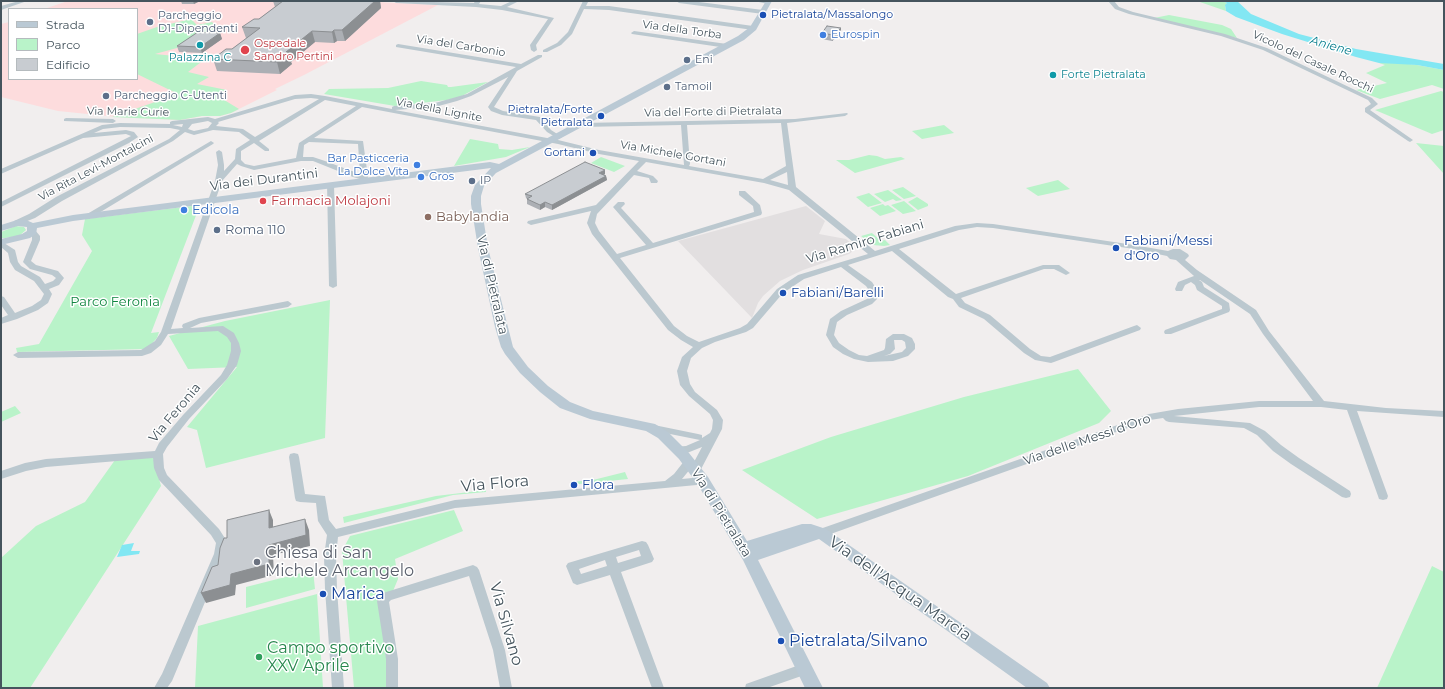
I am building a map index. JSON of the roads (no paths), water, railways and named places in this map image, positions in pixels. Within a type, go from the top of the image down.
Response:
[{"type":"street","points":[[1,8],[24,1]]},
{"type":"street","points":[[396,1],[477,3],[551,18],[533,45],[534,50]]},
{"type":"street","points":[[502,8],[516,1]]},
{"type":"street","points":[[397,110],[435,105],[460,99],[545,54],[545,52],[559,44],[570,34],[585,1]]},
{"type":"street","points":[[679,1],[763,12]]},
{"type":"street","points":[[757,1],[768,2]]},
{"type":"street","name":"Vicolo del Casale Rocchi","points":[[1111,1],[1117,8],[1131,13],[1223,35],[1265,49],[1308,71],[1370,98],[1375,104],[1366,109],[1367,111],[1410,140]]},
{"type":"street","name":"Via di Pietralata","points":[[768,2],[754,28],[743,37],[559,137],[498,167],[486,177],[480,185],[476,196],[476,204],[483,248],[501,327],[507,347],[516,361],[534,381],[551,396],[565,405],[590,414],[650,427],[660,433],[678,450],[696,471],[746,553],[806,669],[814,688]]},
{"type":"street","points":[[582,7],[609,8],[754,28]]},
{"type":"street","name":"Via della Torba","points":[[634,33],[727,46]]},
{"type":"street","name":"Via del Carbonio","points":[[398,46],[522,66]]},
{"type":"street","points":[[522,66],[529,54],[534,50],[545,52]]},
{"type":"street","points":[[529,54],[540,56]]},
{"type":"street","points":[[515,70],[492,103],[492,109],[507,114],[538,118],[549,131],[559,137]]},
{"type":"street","name":"Via della Lignite","points":[[213,124],[300,96],[325,98],[397,110],[550,141]]},
{"type":"street","points":[[219,181],[238,159],[239,150],[325,98]]},
{"type":"street","points":[[299,159],[299,146],[306,140],[362,105]]},
{"type":"street","name":"Via del Forte di Pietralata","points":[[581,125],[784,121],[845,114]]},
{"type":"street","name":"Via Marie Curie","points":[[66,120],[190,122],[203,119],[213,124]]},
{"type":"street","points":[[784,121],[792,188],[873,254]]},
{"type":"street","name":"Via Rita Levi-Montalcini","points":[[17,223],[59,199],[171,140],[184,130],[184,126],[190,122]]},
{"type":"street","points":[[684,123],[687,164]]},
{"type":"street","points":[[1,172],[102,127],[110,126],[170,126],[189,132],[197,132],[213,124],[241,130],[267,150]]},
{"type":"street","points":[[1,205],[135,137],[132,133],[126,132],[82,136]]},
{"type":"street","points":[[238,159],[242,165],[254,168],[299,159],[319,160],[364,179],[362,142],[306,140]]},
{"type":"street","name":"Via Michele Gortani","points":[[550,141],[644,160],[764,181],[792,188]]},
{"type":"street","points":[[86,217],[210,143]]},
{"type":"street","points":[[18,355],[142,353],[153,348],[158,343],[165,332],[213,201],[219,181],[221,166],[219,152]]},
{"type":"street","points":[[644,160],[593,213],[591,223],[595,232],[671,328],[684,338],[699,346]]},
{"type":"street","name":"Via dei Durantini","points":[[1,242],[17,239],[32,229],[58,220],[213,201],[364,179],[490,165],[498,167]]},
{"type":"street","points":[[764,181],[790,167]]},
{"type":"street","points":[[632,172],[646,175],[654,181]]},
{"type":"street","points":[[330,185],[333,286]]},
{"type":"street","points":[[615,256],[758,213],[756,205],[742,193]]},
{"type":"street","points":[[620,204],[618,207],[619,210],[651,246]]},
{"type":"street","points":[[530,222],[599,207]]},
{"type":"street","name":"Via dei Durantini","points":[[1,228],[17,223],[26,223],[32,229]]},
{"type":"street","name":"Via Ramiro Fabiani","points":[[696,471],[718,424],[716,414],[692,394],[683,382],[682,371],[684,362],[690,353],[699,346],[750,326],[770,301],[792,281],[812,272],[958,228],[987,225],[1134,247],[1170,254],[1179,259],[1197,278],[1253,312],[1266,332],[1321,404]]},
{"type":"street","points":[[32,229],[36,236],[36,240],[27,262],[33,267],[55,273],[60,278],[56,283],[44,288]]},
{"type":"street","points":[[1,242],[12,252],[14,262],[18,268],[37,279],[48,295],[44,303],[31,310],[1,321]]},
{"type":"street","points":[[893,248],[951,295],[956,297],[962,305],[986,317],[1026,351],[1043,359],[1051,360],[1136,328]]},
{"type":"street","points":[[842,264],[869,284],[875,293],[870,302],[837,317],[831,325],[830,334],[836,344],[846,352],[856,357],[868,359]]},
{"type":"street","points":[[956,297],[1043,267],[1056,267],[1066,273]]},
{"type":"street","points":[[1168,332],[1226,310],[1226,305],[1200,288],[1197,278],[1181,284],[1179,289]]},
{"type":"street","points":[[1,299],[14,317]]},
{"type":"street","points":[[165,332],[199,321],[288,304]]},
{"type":"street","name":"Via Feronia","points":[[160,688],[167,677],[222,547],[215,532],[162,475],[158,465],[158,454],[163,445],[186,417],[224,377],[232,365],[236,351],[235,343],[230,336],[220,328],[165,332]]},
{"type":"street","name":"Via delle Messi d'Oro","points":[[821,533],[1149,417],[1259,404],[1321,404],[1444,414]]},
{"type":"street","points":[[1351,407],[1383,496]]},
{"type":"street","points":[[1166,414],[1169,419],[1246,425],[1261,433],[1295,461],[1346,494]]},
{"type":"street","points":[[650,427],[698,437]]},
{"type":"street","points":[[678,450],[687,442],[698,437],[715,433]]},
{"type":"street","points":[[678,450],[687,449],[702,443],[715,433]]},
{"type":"street","points":[[1,475],[25,467],[46,463],[158,454]]},
{"type":"street","points":[[294,457],[300,498],[320,499],[324,521],[333,534],[330,556],[331,589],[338,688]]},
{"type":"street","name":"Via Flora","points":[[333,534],[455,504],[664,485],[696,471]]},
{"type":"street","name":"Via Flora","points":[[664,485],[678,477],[696,471]]},
{"type":"street","name":"Via dell'Acqua Marcia","points":[[746,553],[821,533],[1041,688]]},
{"type":"street","points":[[642,545],[648,559],[614,569],[577,580],[572,566],[642,545]]},
{"type":"street","points":[[609,555],[658,688]]},
{"type":"street","name":"Via Silvano","points":[[392,688],[392,659],[383,602],[387,596],[473,570],[499,650],[506,688]]},
{"type":"street","points":[[751,688],[806,669]]},
{"type":"water","name":"Aniene","points":[[1222,1],[1237,1],[1251,14],[1299,34],[1356,49],[1444,64],[1444,70],[1417,65],[1379,63],[1282,34],[1236,17],[1226,11],[1225,5],[1227,3]]},
{"type":"water","points":[[134,543],[131,551],[140,551],[139,554],[117,557],[122,545]]},
{"type":"place","name":"Pietralata/Massalongo","points":[[763,15]]},
{"type":"place","name":"Parcheggio D1-Dipendenti","points":[[150,22]]},
{"type":"place","name":"Eurospin","points":[[823,35]]},
{"type":"place","name":"Palazzina C","points":[[200,45]]},
{"type":"place","name":"Ospedale Sandro Pertini","points":[[245,50]]},
{"type":"place","name":"Eni","points":[[687,60]]},
{"type":"place","name":"Forte Pietralata","points":[[1053,75]]},
{"type":"place","name":"Tamoil","points":[[667,87]]},
{"type":"place","name":"Parcheggio C-Utenti","points":[[106,96]]},
{"type":"place","name":"Pietralata/Forte Pietralata","points":[[601,116]]},
{"type":"place","name":"Gortani","points":[[593,153]]},
{"type":"place","name":"Bar Pasticceria La Dolce Vita","points":[[417,165]]},
{"type":"place","name":"Gros","points":[[421,177]]},
{"type":"place","name":"IP","points":[[472,181]]},
{"type":"place","name":"Farmacia Molajoni","points":[[263,201]]},
{"type":"place","name":"Edicola","points":[[184,210]]},
{"type":"place","name":"Babylandia","points":[[428,217]]},
{"type":"place","name":"Roma 110","points":[[217,230]]},
{"type":"place","name":"Fabiani/Messi d'Oro","points":[[1116,248]]},
{"type":"place","name":"Fabiani/Barelli","points":[[783,293]]},
{"type":"place","name":"Flora","points":[[574,485]]},
{"type":"place","name":"Chiesa di San Michele Arcangelo","points":[[257,562]]},
{"type":"place","name":"Marica","points":[[323,594]]},
{"type":"place","name":"Pietralata/Silvano","points":[[781,641]]},
{"type":"place","name":"Campo sportivo XXV Aprile","points":[[259,657]]},
{"type":"park label","name":"Parco Feronia","points":[[115,302]]}]
